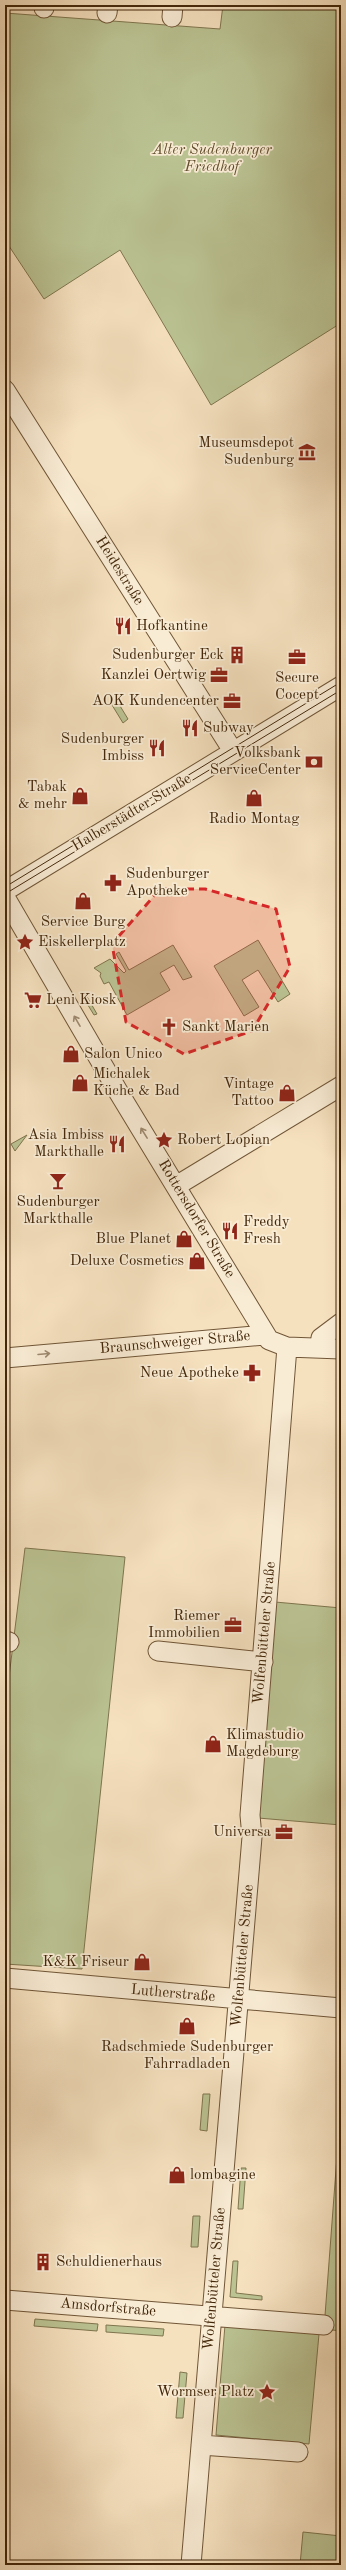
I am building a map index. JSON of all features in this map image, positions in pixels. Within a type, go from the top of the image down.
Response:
[{"type":"street","name":"Heidestraße","points":[[5,390],[233,751]]},
{"type":"street","name":"Halberstädter Straße","points":[[5,890],[341,686]]},
{"type":"street","name":"Rottersdorfer Straße","points":[[5,897],[119,1093],[265,1335]]},
{"type":"street","points":[[176,1186],[341,1086]]},
{"type":"street","points":[[320,1348],[321,1338],[341,1323]]},
{"type":"street","name":"Braunschweiger Straße","points":[[5,1358],[265,1335],[275,1344],[287,1347],[341,1349]]},
{"type":"street","name":"Wolfenbütteler Straße","points":[[191,2565],[211,2316],[240,2000],[263,1662],[287,1347]]},
{"type":"street","points":[[158,1651],[263,1662]]},
{"type":"street","name":"Lutherstraße","points":[[5,1978],[341,2008]]},
{"type":"street","name":"Amsdorfstraße","points":[[5,2300],[211,2316]]},
{"type":"street","points":[[211,2316],[324,2325]]},
{"type":"street","points":[[201,2445],[298,2452]]},
{"type":"highlighted area","points":[[160,889],[205,889],[276,909],[290,967],[252,1031],[184,1054],[126,1022],[112,944]]},
{"type":"green space","name":"Alter Sudenburger Friedhof","points":[[223,5],[341,5],[341,323],[211,405],[120,250],[44,299],[5,240],[5,13],[220,29]]},
{"type":"green space","points":[[117,701],[128,719],[123,723],[112,705]]},
{"type":"green space","points":[[258,940],[290,994],[278,1002],[258,970],[242,980],[259,1007],[244,1016],[214,966]]},
{"type":"green space","points":[[173,945],[192,977],[183,980],[174,965],[160,973],[170,990],[127,1015],[109,982],[104,984],[100,976],[101,973],[94,968],[110,959],[124,973],[126,971],[116,954],[119,952],[129,970]]},
{"type":"green space","points":[[86,995],[97,1014],[94,1015],[83,997]]},
{"type":"green space","points":[[27,1135],[15,1151],[11,1144]]},
{"type":"green space","points":[[25,1548],[125,1557],[82,1969],[5,1964],[5,1709]]},
{"type":"green space","points":[[275,1602],[341,1608],[341,1825],[258,1818]]},
{"type":"green space","points":[[203,2094],[210,2094],[207,2131],[200,2130]]},
{"type":"green space","points":[[341,2103],[341,2331],[324,2329]]},
{"type":"green space","points":[[241,2168],[246,2168],[243,2209],[238,2209]]},
{"type":"green space","points":[[193,2216],[200,2216],[198,2247],[191,2247]]},
{"type":"green space","points":[[233,2261],[238,2261],[236,2293],[262,2296],[262,2300],[230,2297]]},
{"type":"green space","points":[[35,2319],[98,2324],[97,2331],[34,2326]]},
{"type":"green space","points":[[106,2325],[164,2329],[163,2336],[106,2332]]},
{"type":"green space","name":"Wormser Platz","points":[[225,2325],[319,2334],[309,2444],[216,2435]]},
{"type":"green space","points":[[180,2372],[187,2373],[183,2418],[176,2418]]},
{"type":"green space","points":[[303,2532],[341,2536],[341,2565],[300,2565]]},
{"type":"tram line","points":[[5,887],[341,682]]},
{"type":"tram line","points":[[5,894],[341,690]]},
{"type":"place","name":"Museumsdepot Sudenburg","points":[[307,452]]},
{"type":"place","name":"Hofkantine","points":[[123,626]]},
{"type":"place","name":"Sudenburger Eck","points":[[237,655]]},
{"type":"place","name":"Secure Cocept","points":[[297,657]]},
{"type":"place","name":"Kanzlei Oertwig","points":[[219,675]]},
{"type":"place","name":"AOK Kundencenter","points":[[232,701]]},
{"type":"place","name":"Subway","points":[[190,728]]},
{"type":"place","name":"Sudenburger Imbiss","points":[[157,748]]},
{"type":"place","name":"Volksbank ServiceCenter","points":[[314,762]]},
{"type":"place","name":"Tabak & mehr","points":[[80,796]]},
{"type":"place","name":"Radio Montag","points":[[254,798]]},
{"type":"place","name":"Sudenburger Apotheke","points":[[113,883]]},
{"type":"place","name":"Service Burg","points":[[83,901]]},
{"type":"place","name":"Eiskellerplatz","points":[[25,942]]},
{"type":"place","name":"Leni Kiosk","points":[[33,1000]]},
{"type":"place","name":"Sankt Marien","points":[[169,1027]]},
{"type":"place","name":"Salon Unico","points":[[71,1054]]},
{"type":"place","name":"Michalek Küche & Bad","points":[[80,1083]]},
{"type":"place","name":"Vintage Tattoo","points":[[287,1093]]},
{"type":"place","name":"Robert Lopian","points":[[164,1140]]},
{"type":"place","name":"Asia Imbiss Markthalle","points":[[117,1144]]},
{"type":"place","name":"Sudenburger Markthalle","points":[[58,1181]]},
{"type":"place","name":"Freddy Fresh","points":[[230,1231]]},
{"type":"place","name":"Blue Planet","points":[[184,1239]]},
{"type":"place","name":"Deluxe Cosmetics","points":[[197,1261]]},
{"type":"place","name":"Neue Apotheke","points":[[252,1373]]},
{"type":"place","name":"Riemer Immobilien","points":[[233,1625]]},
{"type":"place","name":"Klimastudio Magdeburg","points":[[213,1744]]},
{"type":"place","name":"Universa","points":[[284,1832]]},
{"type":"place","name":"K&K Friseur","points":[[142,1962]]},
{"type":"place","name":"Radschmiede Sudenburger Fahrradladen","points":[[187,2026]]},
{"type":"place","name":"lombagine","points":[[177,2175]]},
{"type":"place","name":"Schuldienerhaus","points":[[43,2262]]},
{"type":"place","name":"Wormser Platz","points":[[267,2392]]}]
